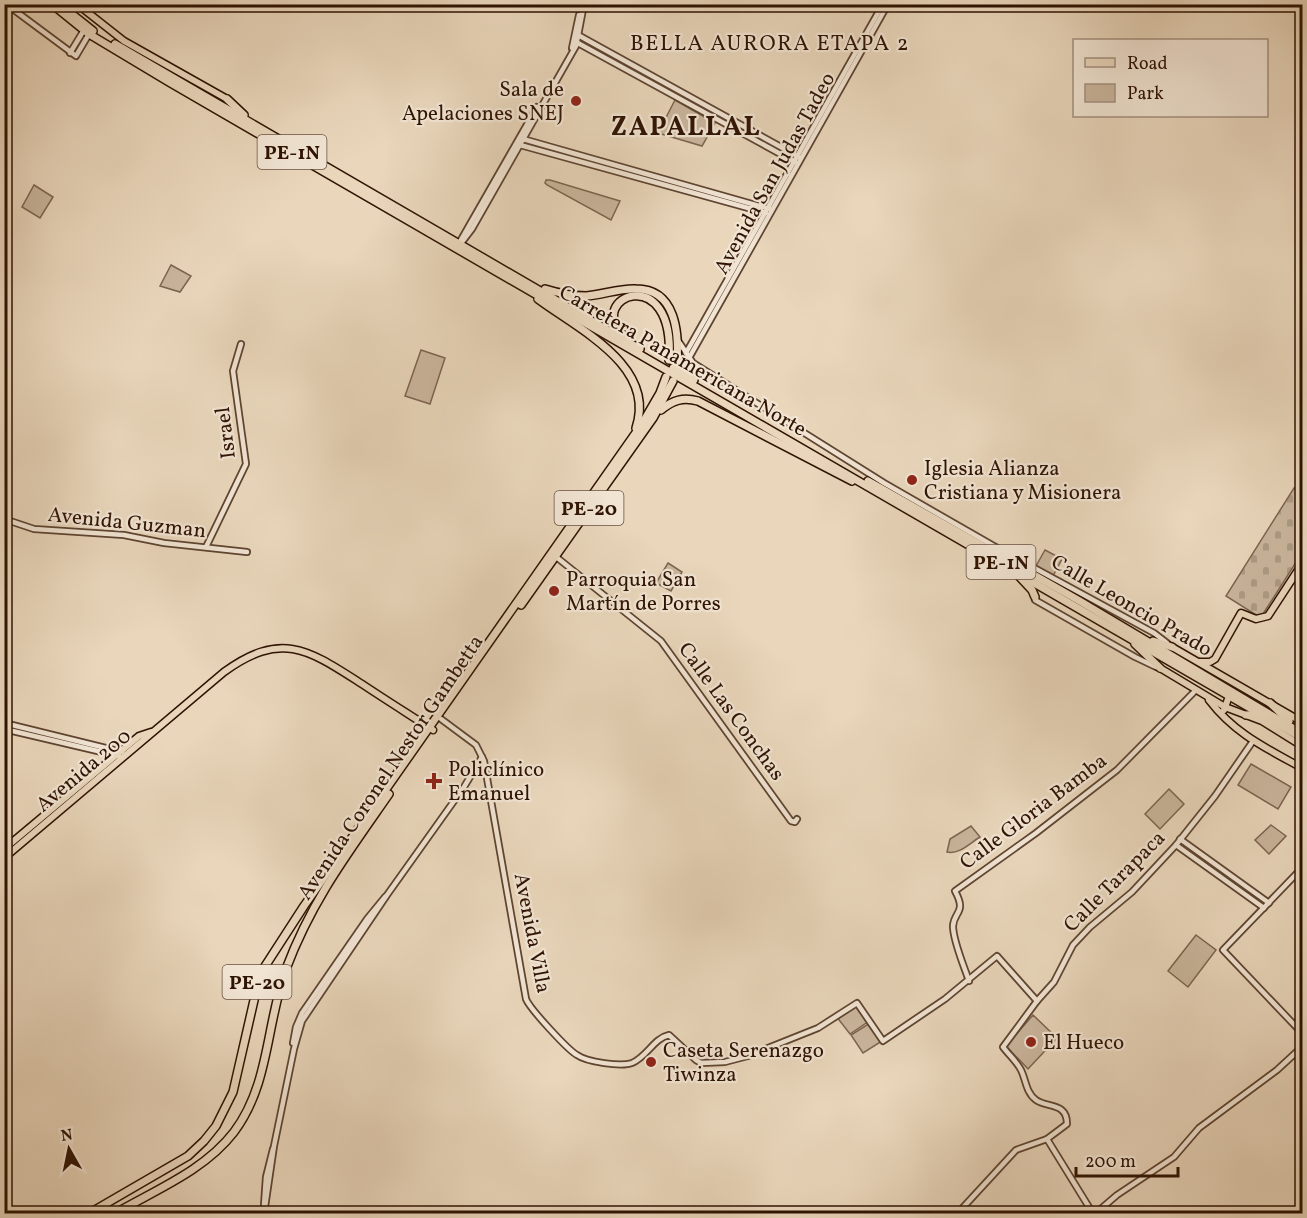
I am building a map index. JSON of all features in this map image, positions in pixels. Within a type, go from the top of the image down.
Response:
[{"type":"highway","name":"Carretera Panamericana Norte","points":[[52,4],[86,32],[170,82],[459,245]]},
{"type":"highway","name":"Carretera Panamericana Norte","points":[[59,4],[98,34],[253,123],[877,492],[1012,569],[1145,640],[1171,659]]},
{"type":"highway","points":[[227,99],[253,123]]},
{"type":"highway","name":"Carretera Panamericana Norte","points":[[532,288],[629,342],[1302,738]]},
{"type":"highway","points":[[629,342],[614,323],[614,309],[619,302],[628,297],[647,298],[659,306],[665,315],[673,362],[678,338],[668,306],[662,298],[650,291],[634,288],[576,296],[532,288],[534,296],[596,341],[628,371],[636,387],[640,408],[632,438]]},
{"type":"highway","name":"Avenida Coronel Nestor Gambetta","points":[[87,1214],[188,1156],[216,1126],[233,1092],[256,987],[264,967],[431,729],[554,554],[653,418],[670,379],[554,554],[441,719],[431,729],[327,883],[305,923],[281,986],[261,1080],[238,1126],[202,1163],[114,1214]]},
{"type":"highway","points":[[653,418],[665,407],[678,400],[698,401],[813,462],[877,492]]},
{"type":"highway","points":[[1012,569],[1032,590],[1035,598]]},
{"type":"highway","points":[[1035,598],[1043,584]]},
{"type":"highway","points":[[1124,634],[1160,669]]},
{"type":"highway","points":[[1145,640],[1172,647]]},
{"type":"highway","name":"Carretera Panamericana Norte","points":[[1231,696],[1300,731]]},
{"type":"highway","points":[[1270,704],[1300,731]]},
{"type":"highway","points":[[1246,715],[1262,714]]},
{"type":"main road","points":[[77,4],[124,40],[227,99]]},
{"type":"main road","points":[[1242,613],[1256,619],[1268,616],[1302,564]]},
{"type":"main road","points":[[1209,662],[1215,658],[1242,613]]},
{"type":"main road","points":[[1218,667],[1218,660],[1242,613]]},
{"type":"main road","name":"Calle Leoncio Prado","points":[[1172,647],[1302,722]]},
{"type":"main road","name":"Avenida 200","points":[[4,858],[122,754],[139,736],[154,731],[236,663],[256,652],[276,648],[303,651],[321,658],[431,729]]},
{"type":"main road","points":[[1169,674],[1171,659],[1184,654]]},
{"type":"main road","points":[[1199,662],[1209,662],[1218,667],[1228,679],[1231,696],[1223,717]]},
{"type":"main road","points":[[1160,669],[1225,707],[1262,722],[1302,746]]},
{"type":"main road","points":[[1216,702],[1231,696]]},
{"type":"main road","points":[[1207,697],[1223,717],[1253,741],[1302,768]]},
{"type":"main road","name":"Avenida 200","points":[[4,849],[122,754]]},
{"type":"street","points":[[6,4],[73,54],[86,32]]},
{"type":"street","points":[[459,245],[573,46],[582,4]]},
{"type":"street","name":"Avenida San Judas Tadeo","points":[[799,157],[883,4]]},
{"type":"street","name":"Avenida San Judas Tadeo","points":[[689,358],[796,162],[888,4]]},
{"type":"street","points":[[577,34],[799,157]]},
{"type":"street","points":[[459,245],[520,145],[575,42]]},
{"type":"street","points":[[575,42],[796,162]]},
{"type":"street","points":[[523,139],[769,211]]},
{"type":"street","points":[[520,145],[769,211]]},
{"type":"street","name":"Avenida San Judas Tadeo","points":[[686,353],[769,211]]},
{"type":"street","name":"Calle Leoncio Prado","points":[[678,338],[689,358],[700,368],[884,483],[1144,627],[1172,647]]},
{"type":"street","name":"Israel","points":[[206,547],[246,464],[233,371],[241,344]]},
{"type":"street","name":"Avenida Guzman","points":[[4,519],[34,529],[124,535],[164,543],[247,552]]},
{"type":"street","name":"Calle Las Conchas","points":[[554,554],[661,641],[791,821],[795,822],[797,819]]},
{"type":"street","points":[[1035,598],[1135,657],[1160,669]]},
{"type":"street","name":"Calle Gloria Bamba","points":[[969,981],[953,927],[960,911],[955,891],[1036,833],[1117,770],[1196,690]]},
{"type":"street","name":"Avenida Villa","points":[[441,719],[474,743],[482,757],[494,811],[528,1005],[575,1054],[595,1061],[628,1064],[639,1059],[663,1037],[669,1035],[696,1060],[725,1062],[748,1056],[818,1029],[857,1003],[883,1041],[969,981]]},
{"type":"street","points":[[4,723],[122,754]]},
{"type":"street","points":[[4,729],[122,754]]},
{"type":"street","name":"Calle Tarapaca","points":[[1047,1139],[1067,1124],[1067,1117],[1056,1106],[1039,1102],[1031,1096],[1020,1068],[1003,1047],[1036,1001],[1054,982],[1073,945],[1090,927],[1132,892],[1176,845],[1215,796],[1253,741]]},
{"type":"street","points":[[265,1211],[274,1146],[294,1049],[295,1032],[302,1013],[366,920],[387,895],[464,787],[482,757]]},
{"type":"street","points":[[1180,839],[1267,906]]},
{"type":"street","points":[[1176,845],[1267,906]]},
{"type":"street","points":[[1302,867],[1223,951],[1302,1033]]},
{"type":"street","points":[[969,981],[997,956],[1036,1001]]},
{"type":"street","points":[[957,1214],[1016,1150],[1047,1139],[1094,1213],[1174,1157],[1199,1128],[1277,1070],[1302,1047]]},
{"type":"green space","points":[[675,100],[715,123],[702,146],[658,133]]},
{"type":"green space","points":[[546,180],[620,201],[611,220],[547,185]]},
{"type":"green space","points":[[34,185],[53,197],[40,218],[22,207]]},
{"type":"green space","points":[[171,265],[191,276],[180,292],[160,286]]},
{"type":"green space","points":[[421,350],[445,358],[430,404],[405,396]]},
{"type":"green space","points":[[1294,488],[1302,493],[1302,553],[1263,614],[1256,615],[1226,596]]},
{"type":"green space","points":[[1045,550],[1062,559],[1053,576],[1036,566]]},
{"type":"green space","points":[[668,563],[682,572],[671,591],[656,583]]},
{"type":"green space","points":[[1251,764],[1291,787],[1278,809],[1238,785]]},
{"type":"green space","points":[[1169,789],[1184,804],[1160,829],[1145,814]]},
{"type":"green space","points":[[1271,825],[1286,836],[1269,854],[1255,840]]},
{"type":"green space","points":[[971,826],[980,837],[956,852],[947,852],[950,839]]},
{"type":"green space","points":[[1196,935],[1216,950],[1188,987],[1168,971]]},
{"type":"green space","points":[[857,1003],[869,1021],[850,1034],[836,1016]]},
{"type":"green space","name":"El Hueco","points":[[1033,1015],[1057,1038],[1028,1069],[1006,1046]]},
{"type":"green space","points":[[870,1023],[882,1041],[863,1053],[851,1035]]},
{"type":"place","name":"Sala de Apelaciones SNEJ","points":[[576,101]]},
{"type":"place","name":"Iglesia Alianza Cristiana y Misionera","points":[[912,480]]},
{"type":"place","name":"Parroquia San Martín de Porres","points":[[554,591]]},
{"type":"place","name":"Policlínico Emanuel","points":[[434,781]]},
{"type":"place","name":"El Hueco","points":[[1031,1042]]},
{"type":"place","name":"Caseta Serenazgo Tiwinza","points":[[651,1062]]},
{"type":"district","name":"BELLA AURORA ETAPA 2","points":[[770,42]]},
{"type":"district","name":"ZAPALLAL","points":[[686,126]]}]
